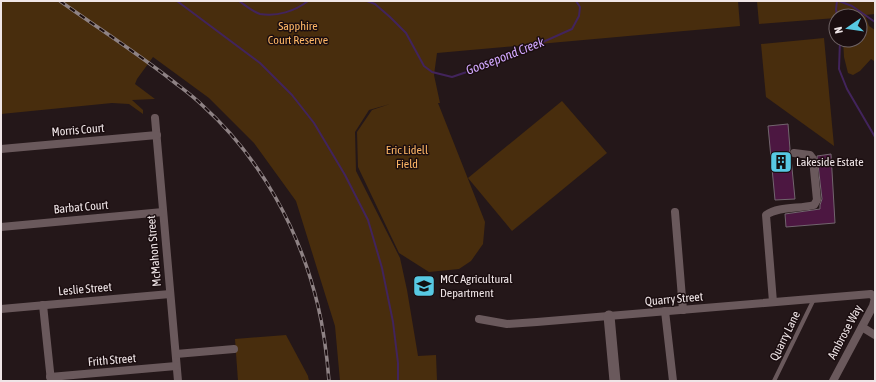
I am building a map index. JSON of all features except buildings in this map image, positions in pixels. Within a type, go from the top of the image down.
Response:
[{"type":"street","name":"McMahon Street","points":[[155,118],[178,381]]},
{"type":"street","name":"Morris Court","points":[[1,149],[157,135]]},
{"type":"street","points":[[773,302],[766,215],[775,210],[814,205],[816,200],[813,159],[810,155],[794,153]]},
{"type":"street","name":"Barbat Court","points":[[1,227],[163,212]]},
{"type":"street","points":[[675,212],[683,310]]},
{"type":"street","name":"Leslie Street","points":[[1,308],[170,294]]},
{"type":"street","name":"Quarry Street","points":[[479,320],[507,324],[871,294]]},
{"type":"street","name":"Ambrose Way","points":[[833,381],[875,301],[875,298],[871,294]]},
{"type":"street","points":[[43,305],[50,379]]},
{"type":"street","points":[[665,311],[672,381]]},
{"type":"street","points":[[609,316],[615,381]]},
{"type":"street","points":[[862,327],[875,335]]},
{"type":"street","points":[[176,354],[234,349]]},
{"type":"street","name":"Frith Street","points":[[50,379],[176,366]]},
{"type":"lane","name":"Quarry Lane","points":[[774,381],[814,299]]},
{"type":"green space","points":[[1,1],[738,1],[740,26],[437,53],[434,75],[440,103],[438,103],[485,222],[483,244],[471,261],[459,269],[429,272],[399,253],[358,167],[357,132],[372,110],[390,104],[369,110],[355,132],[356,171],[400,258],[418,356],[436,355],[437,381],[340,381],[335,326],[296,201],[254,143],[209,98],[153,57],[135,84],[155,99],[132,100],[143,110],[143,114],[129,104],[112,103],[1,114]]},
{"type":"green space","points":[[757,1],[875,1],[875,14],[868,15],[868,8],[828,8],[828,19],[759,24]]},
{"type":"green space","points":[[868,23],[869,26],[875,30],[875,74],[874,61],[871,59],[860,71],[853,75],[848,73],[843,48],[868,48]]},
{"type":"green space","points":[[824,38],[834,146],[766,97],[761,44]]},
{"type":"green space","points":[[562,101],[607,153],[512,231],[468,178]]},
{"type":"green space","points":[[286,335],[308,376],[309,381],[238,381],[235,339]]},
{"type":"waterway","points":[[177,1],[260,63],[292,95],[314,123],[345,175],[368,220],[382,268],[393,322],[398,363],[398,381]]},
{"type":"waterway","name":"Goosepond Creek","points":[[239,1],[255,12],[266,15],[286,12],[297,8],[308,1]]},
{"type":"waterway","name":"Goosepond Creek","points":[[367,1],[375,4],[406,33],[424,66],[432,72],[452,77],[505,59],[572,29],[579,16],[580,7],[576,1]]},
{"type":"waterway","points":[[836,8],[837,1]]},
{"type":"waterway","name":"Goosepond Creek","points":[[839,1],[852,6],[875,22]]},
{"type":"waterway","points":[[840,48],[839,69],[847,89],[875,137]]},
{"type":"railway","points":[[60,1],[146,61],[195,99],[223,125],[259,171],[275,196],[289,223],[310,278],[322,325],[329,381]]},
{"type":"place","name":"Lakeside Estate","points":[[781,162]]},
{"type":"place","name":"MCC Agricultural Department","points":[[424,286]]},
{"type":"park label","name":"Sapphire Court Reserve","points":[[298,33]]},
{"type":"park label","name":"Eric Lidell Field","points":[[407,157]]}]
